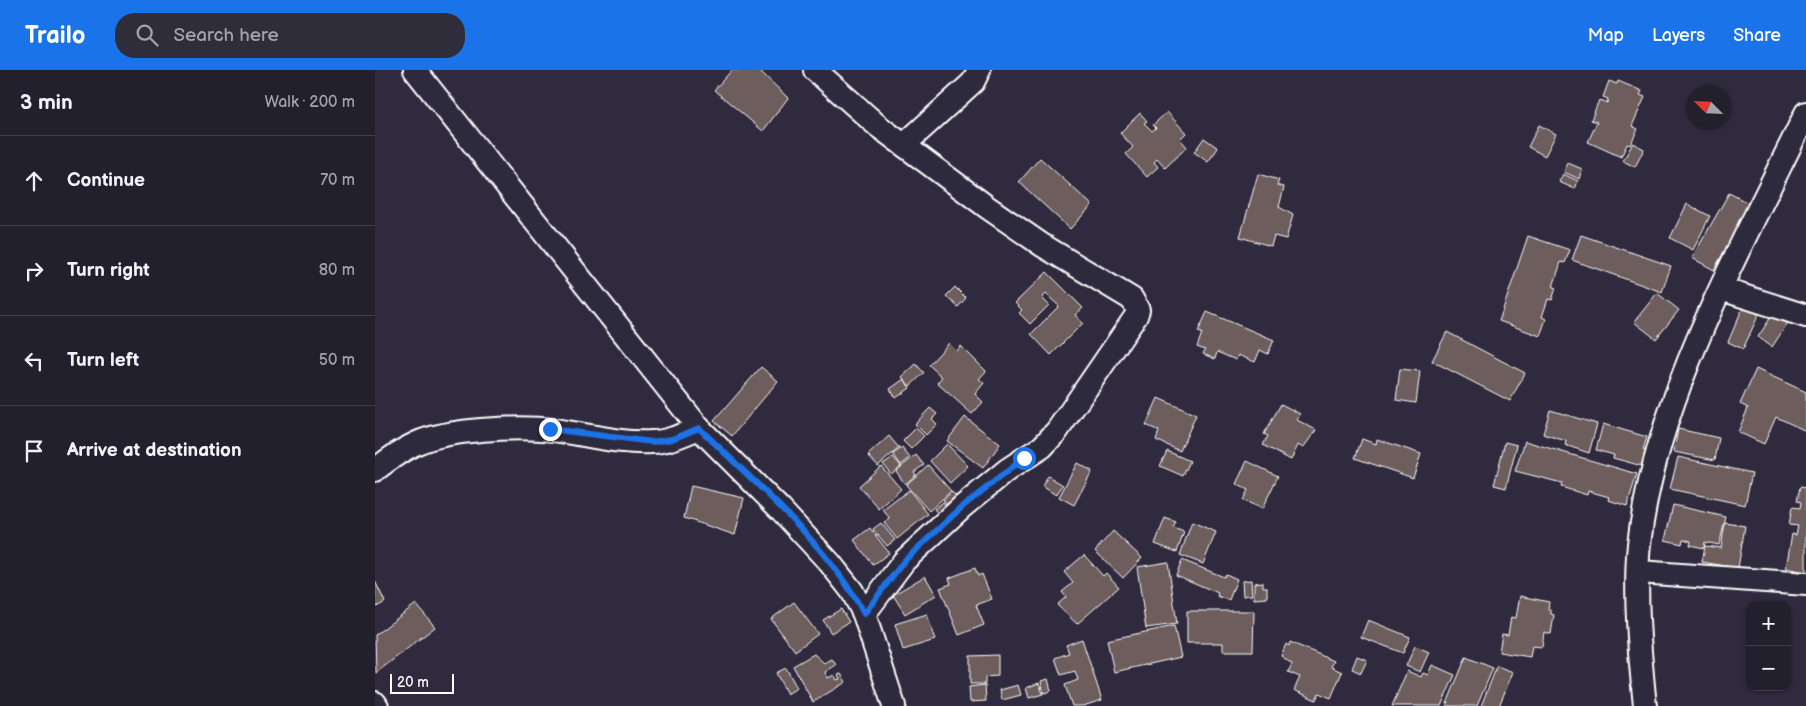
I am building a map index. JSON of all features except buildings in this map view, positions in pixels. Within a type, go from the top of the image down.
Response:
[{"type":"street","points":[[415,70],[699,428],[781,510],[853,591],[864,614],[894,706]]},
{"type":"street","points":[[815,70],[878,126],[1042,245],[1132,300],[1138,310],[1136,316],[1057,431],[1042,447],[1007,470],[962,507],[904,561],[864,614]]},
{"type":"street","points":[[904,145],[973,82],[979,70]]},
{"type":"street","points":[[1645,706],[1639,545],[1650,484],[1669,410],[1721,289],[1806,113]]},
{"type":"street","points":[[1721,289],[1806,316]]},
{"type":"street","points":[[375,470],[396,454],[419,442],[452,434],[505,428],[550,429],[652,442],[672,439],[699,428]]},
{"type":"street","points":[[1639,572],[1806,584]]},
{"type":"route","points":[[550,429],[632,442],[652,442],[672,439],[699,428],[781,510],[830,563],[853,591],[864,614],[904,561],[962,507],[1024,458]]}]
